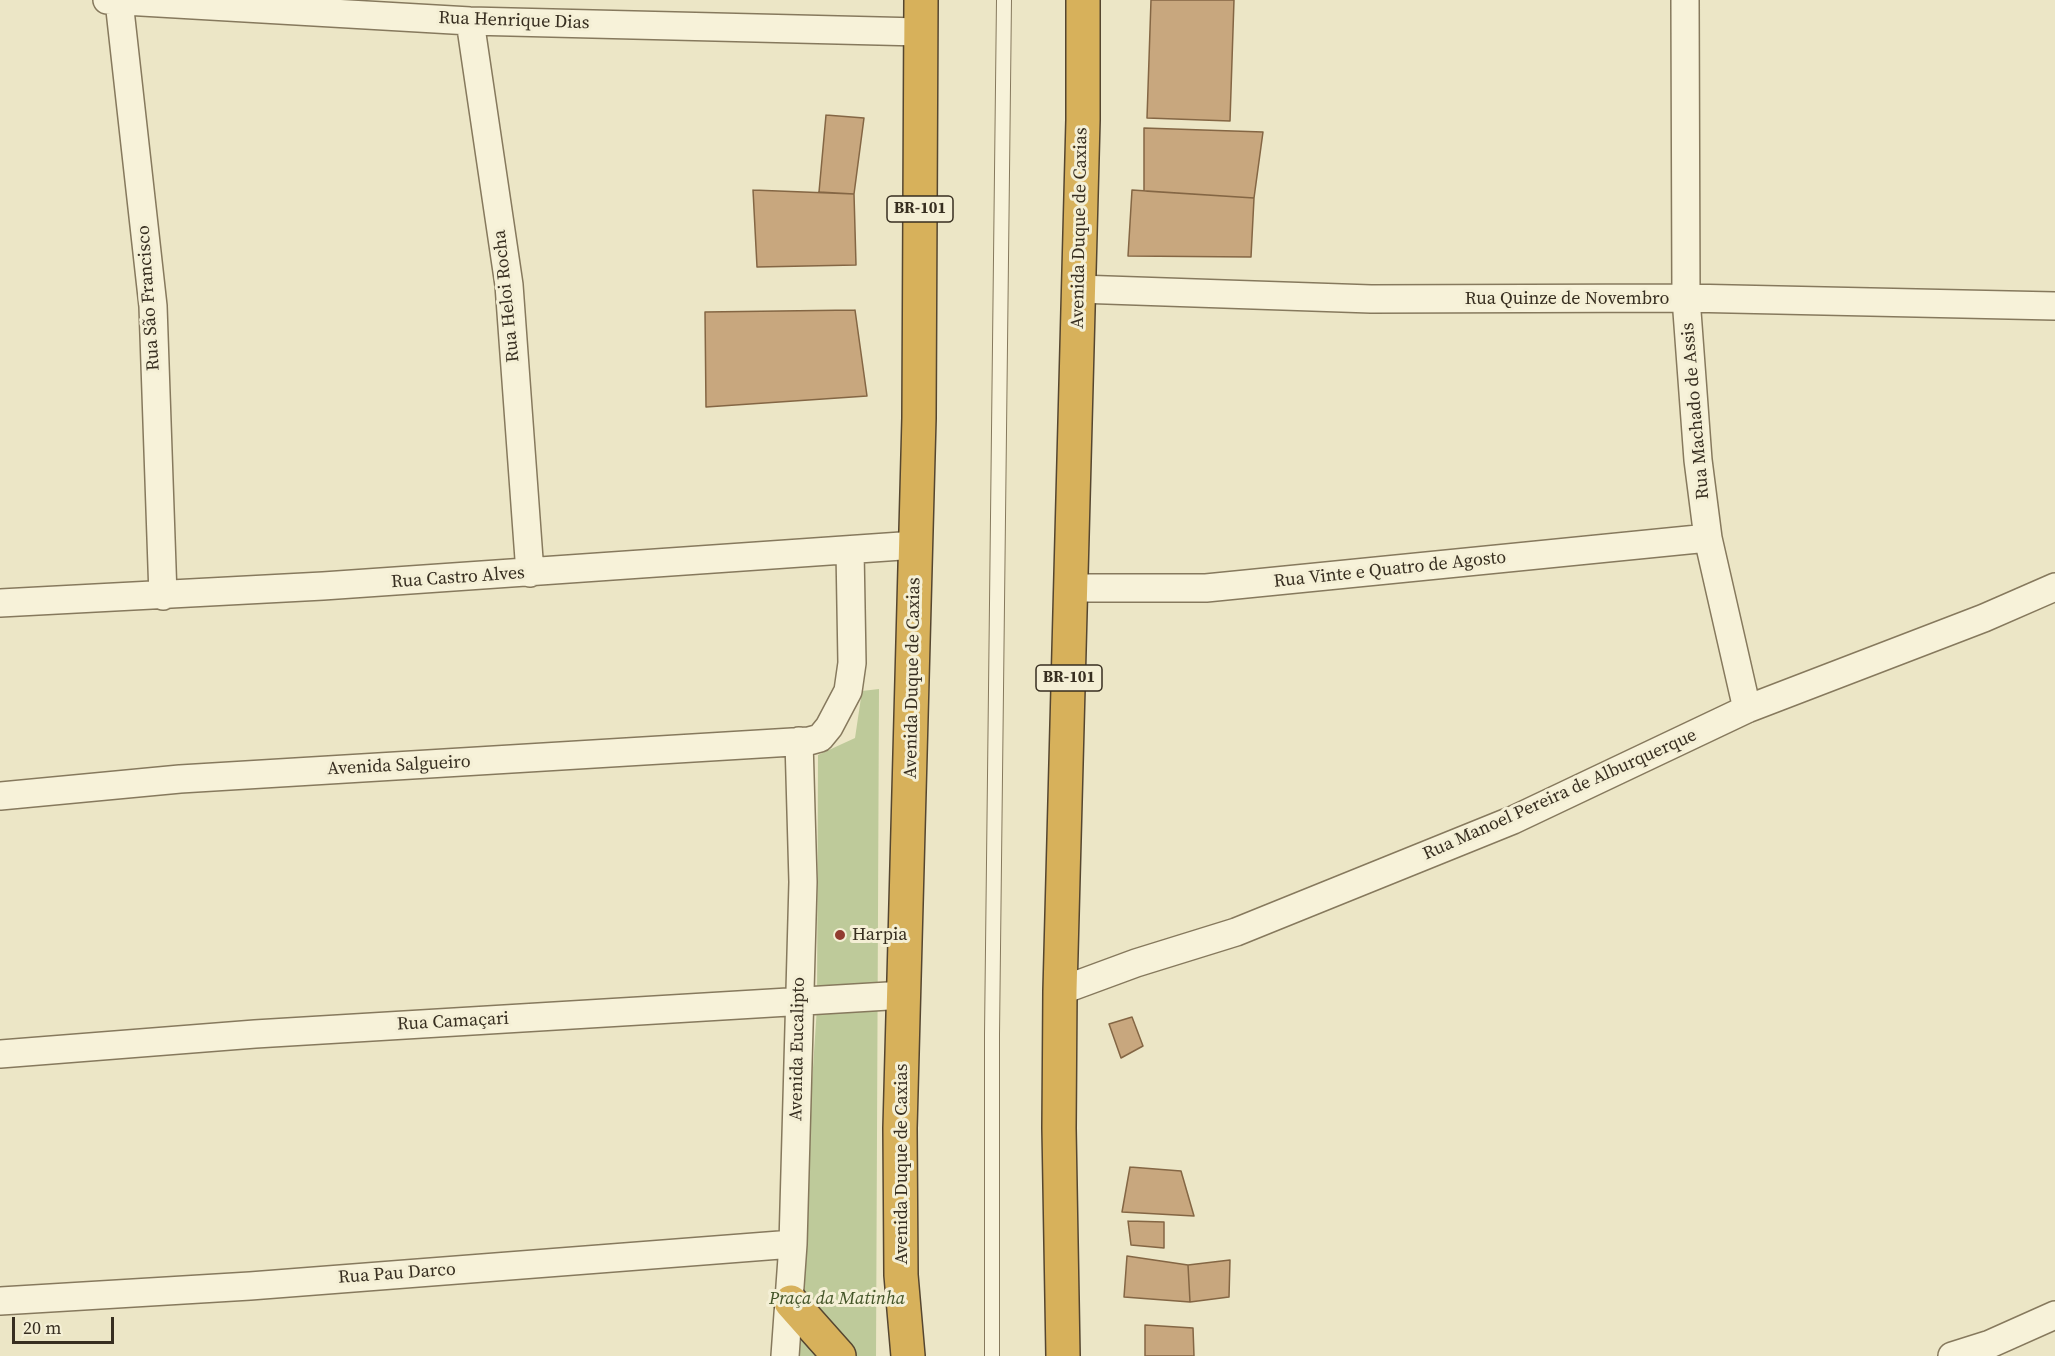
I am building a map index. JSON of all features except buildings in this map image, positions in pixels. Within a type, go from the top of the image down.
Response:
[{"type":"highway","name":"Avenida Duque de Caxias","points":[[1063,1356],[1059,1140],[1060,991],[1083,120],[1083,0]]},
{"type":"highway","name":"Avenida Duque de Caxias","points":[[908,1356],[901,1275],[900,1128],[916,545],[921,16]]},
{"type":"highway","points":[[791,1302],[839,1356]]},
{"type":"street","name":"Rua Henrique Dias","points":[[113,0],[470,21],[921,16]]},
{"type":"street","name":"Rua São Francisco","points":[[113,0],[153,306],[163,596]]},
{"type":"street","name":"Rua Machado de Assis","points":[[1685,0],[1686,298],[1698,460],[1708,538],[1747,710]]},
{"type":"street","name":"Rua Heloi Rocha","points":[[470,21],[509,285],[530,573]]},
{"type":"street","name":"Rua Quinze de Novembro","points":[[1078,289],[1371,299],[1686,298],[2055,306]]},
{"type":"street","name":"Rua Vinte e Quatro de Agosto","points":[[1072,588],[1206,588],[1708,538]]},
{"type":"street","name":"Rua Castro Alves","points":[[0,603],[163,596],[530,573],[916,545]]},
{"type":"street","name":"Avenida Salgueiro","points":[[0,796],[180,779],[819,738],[839,712],[848,691],[852,663],[850,550]]},
{"type":"street","name":"Rua Manoel Pereira de Alburquerque","points":[[1060,991],[1136,963],[1236,932],[1502,825],[1747,710],[1984,618],[2055,587]]},
{"type":"street","name":"Avenida Eucalipto","points":[[785,1356],[791,1302],[803,882],[799,741]]},
{"type":"street","name":"Rua Camaçari","points":[[0,1054],[255,1034],[905,995]]},
{"type":"street","name":"Rua Pau Darco","points":[[0,1301],[250,1286],[793,1244]]},
{"type":"street","points":[[1952,1356],[1990,1344],[2055,1315]]},
{"type":"lane","points":[[992,1356],[992,998],[1004,0]]},
{"type":"green space","name":"Praça da Matinha","points":[[879,689],[876,1356],[794,1356],[817,1007],[818,755],[855,738],[862,691]]},
{"type":"place","name":"Harpia","points":[[840,935]]}]
